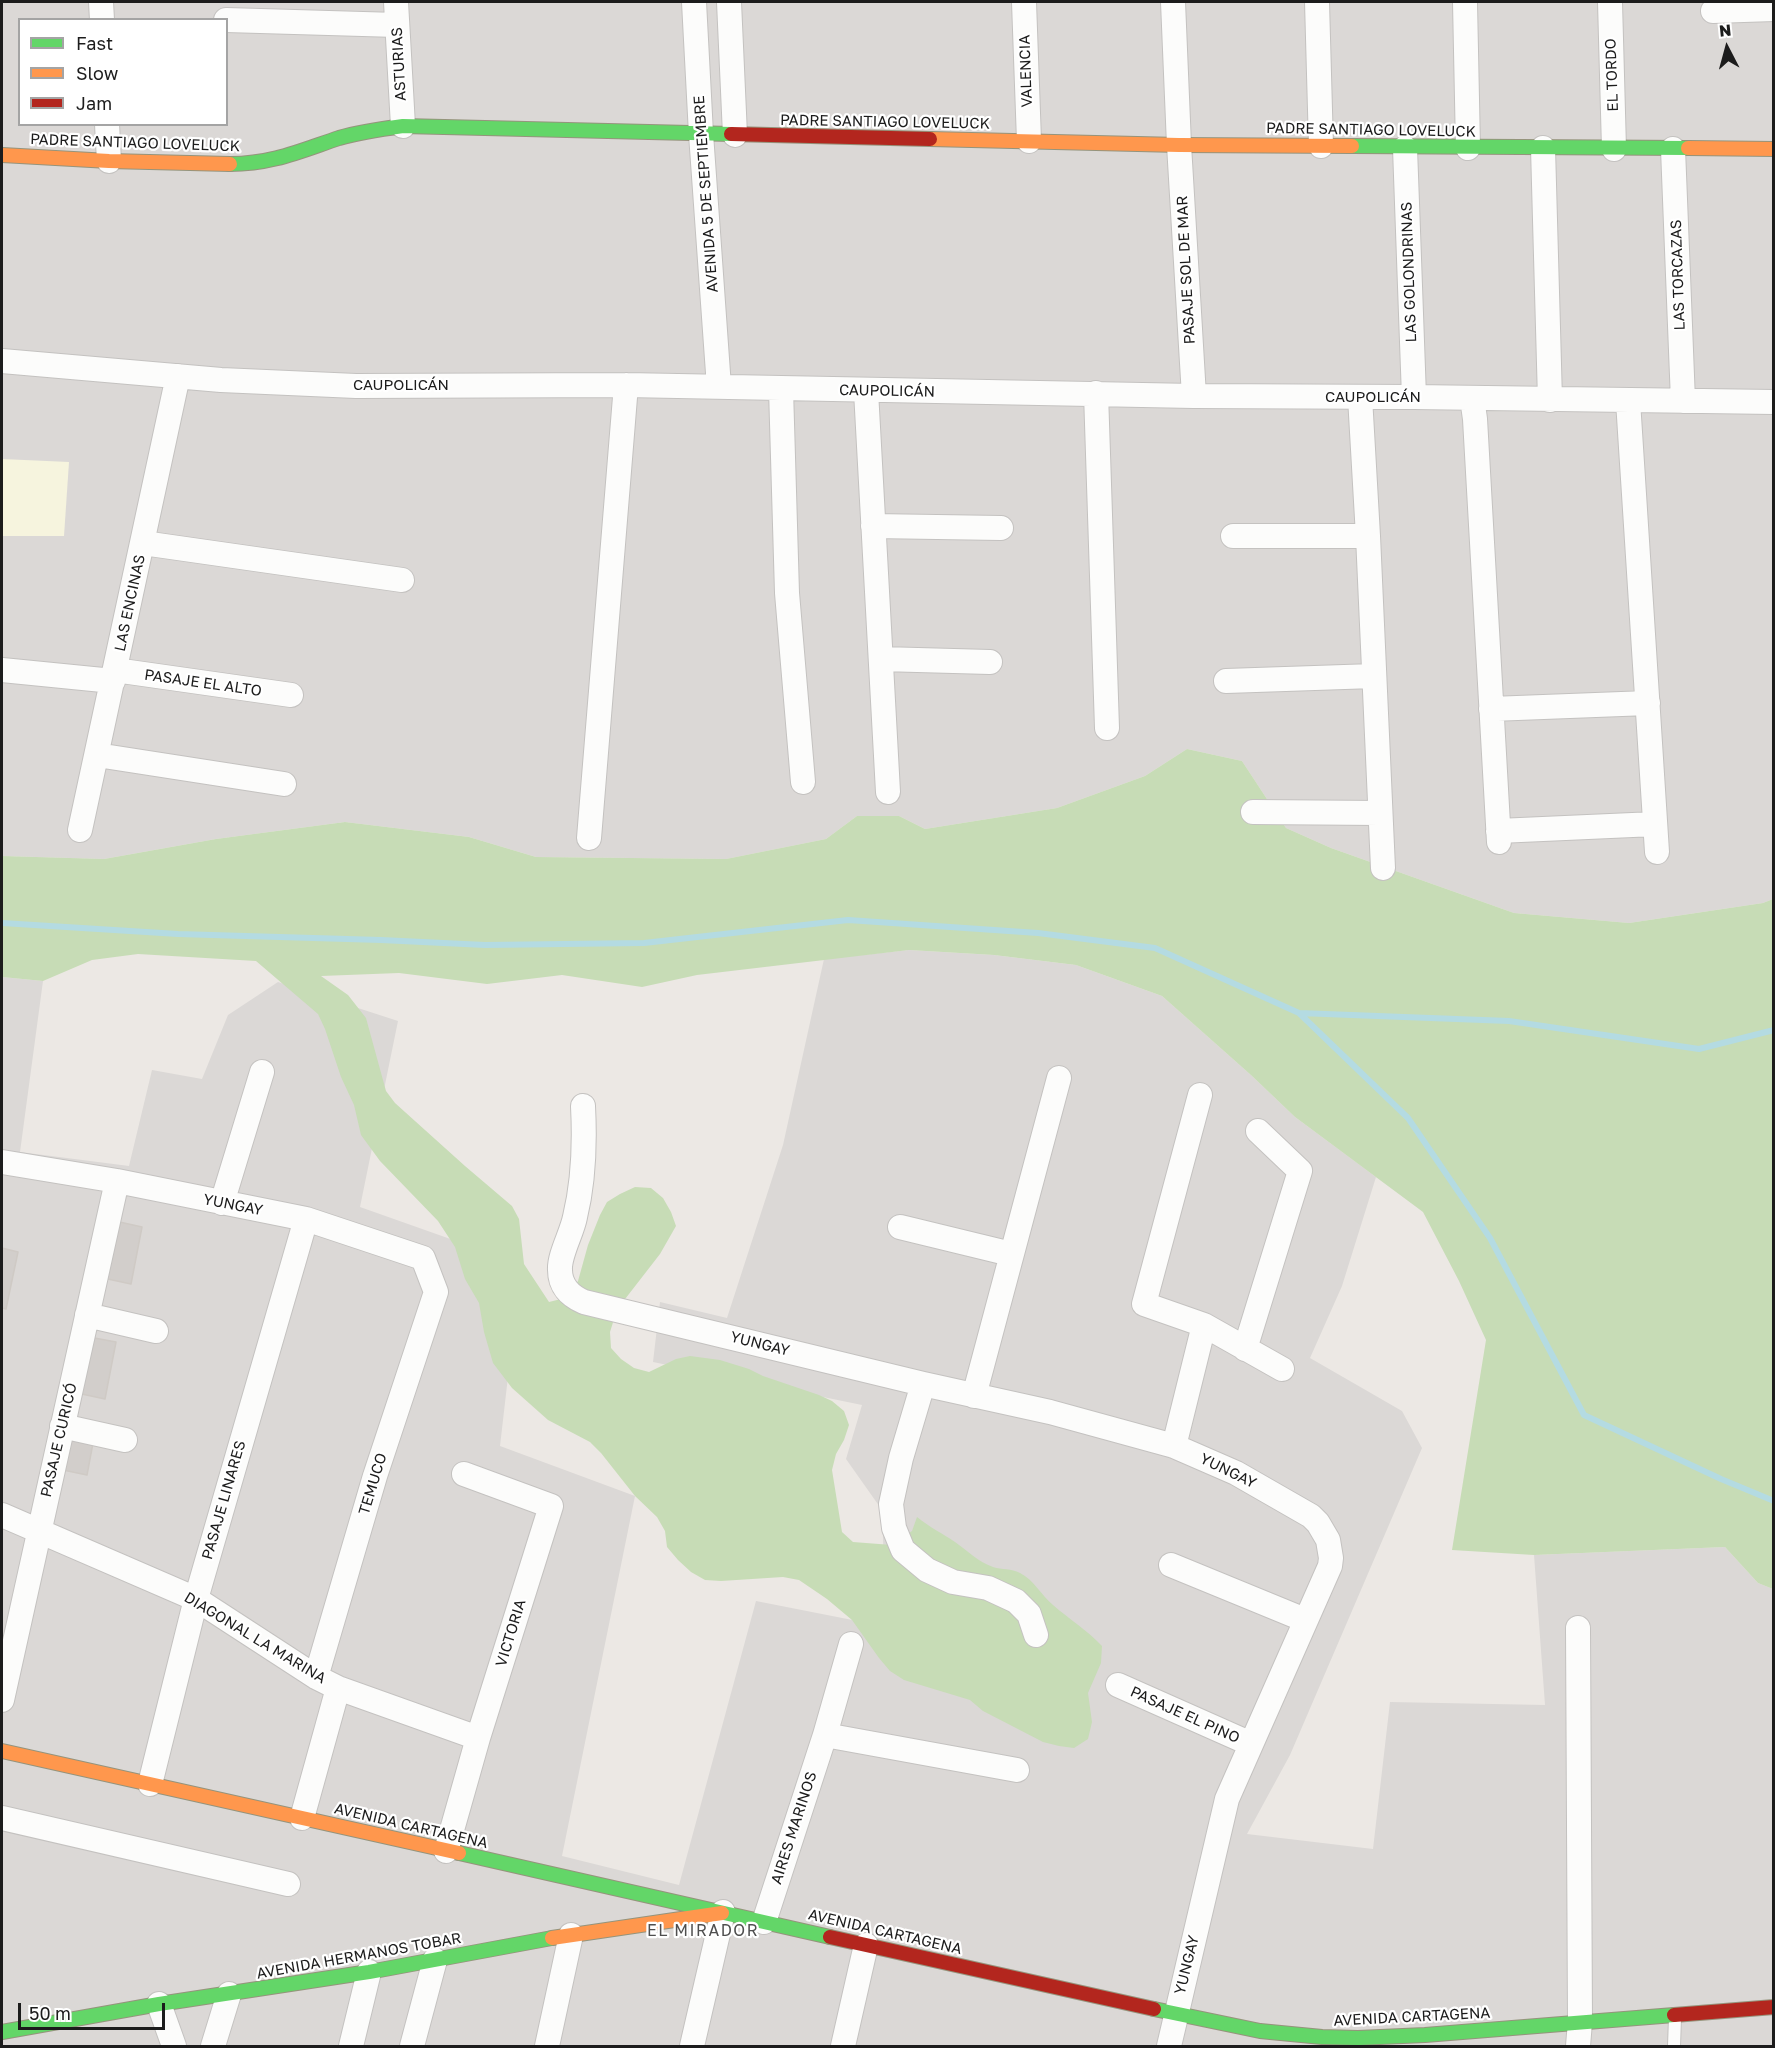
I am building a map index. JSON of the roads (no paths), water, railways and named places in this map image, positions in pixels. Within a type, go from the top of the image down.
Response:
[{"type":"street","points":[[101,2],[102,18]]},
{"type":"street","name":"AVENIDA 5 DE SEPTIEMBRE","points":[[694,2],[719,387]]},
{"type":"street","points":[[729,2],[735,135]]},
{"type":"street","name":"VALENCIA","points":[[1024,2],[1029,141]]},
{"type":"street","name":"PASAJE SOL DE MAR","points":[[1173,2],[1194,396]]},
{"type":"street","points":[[1317,2],[1321,146]]},
{"type":"street","points":[[1465,2],[1468,148]]},
{"type":"street","name":"EL TORDO","points":[[1610,2],[1614,149]]},
{"type":"street","points":[[1713,11],[1773,9]]},
{"type":"street","points":[[228,20],[396,13]]},
{"type":"street","name":"ASTURIAS","points":[[396,13],[403,126]]},
{"type":"street","points":[[107,126],[109,161]]},
{"type":"street","name":"PADRE SANTIAGO LOVELUCK","points":[[2,155],[109,161],[249,164],[288,157],[367,131],[403,126],[1179,145],[1773,149]]},
{"type":"street","name":"LAS GOLONDRINAS","points":[[1405,148],[1414,397]]},
{"type":"street","points":[[1543,148],[1550,400]]},
{"type":"street","name":"LAS TORCAZAS","points":[[1673,149],[1683,401]]},
{"type":"street","name":"CAUPOLICÁN","points":[[2,361],[221,380],[356,386],[626,385],[1194,396],[1773,402]]},
{"type":"street","name":"LAS ENCINAS","points":[[80,830],[178,376]]},
{"type":"street","points":[[590,838],[626,385]]},
{"type":"street","points":[[781,389],[788,593],[803,782]]},
{"type":"street","points":[[866,391],[888,792]]},
{"type":"street","points":[[1096,393],[1107,728]]},
{"type":"street","points":[[1360,397],[1383,868]]},
{"type":"street","points":[[1472,398],[1499,836],[1655,824]]},
{"type":"street","points":[[1628,401],[1657,852]]},
{"type":"street","points":[[873,526],[1001,528]]},
{"type":"street","points":[[1233,536],[1368,536]]},
{"type":"street","points":[[143,543],[402,580]]},
{"type":"street","points":[[880,659],[990,662]]},
{"type":"street","name":"PASAJE EL ALTO","points":[[2,670],[114,676],[291,695]]},
{"type":"street","points":[[1226,681],[1374,676]]},
{"type":"street","points":[[1491,709],[1648,703]]},
{"type":"street","points":[[97,755],[284,784]]},
{"type":"street","points":[[1253,812],[1380,813]]},
{"type":"street","points":[[222,1203],[262,1072]]},
{"type":"street","points":[[974,1396],[1059,1078]]},
{"type":"street","points":[[1200,1095],[1144,1304],[1204,1325],[1282,1369]]},
{"type":"street","name":"YUNGAY","points":[[583,1106],[584,1157],[580,1198],[560,1262],[560,1271],[561,1279],[569,1293],[584,1302],[923,1384],[1050,1412],[1174,1446],[1236,1473],[1311,1516],[1318,1523],[1328,1540],[1330,1566],[1227,1799],[1168,2046]]},
{"type":"street","points":[[1245,1349],[1300,1171],[1258,1131]]},
{"type":"street","name":"YUNGAY","points":[[2,1162],[117,1181],[306,1219],[423,1257],[436,1292]]},
{"type":"street","name":"PASAJE CURICÓ","points":[[2,1700],[117,1181]]},
{"type":"street","name":"PASAJE LINARES","points":[[150,1784],[196,1599],[306,1219]]},
{"type":"street","points":[[900,1227],[1011,1254]]},
{"type":"street","name":"TEMUCO","points":[[316,1677],[375,1476],[436,1292]]},
{"type":"street","points":[[87,1315],[156,1331]]},
{"type":"street","points":[[1174,1446],[1204,1325]]},
{"type":"street","points":[[923,1384],[901,1458],[891,1504],[894,1528],[903,1550],[927,1570],[953,1582],[988,1588],[1016,1601],[1029,1614],[1036,1635]]},
{"type":"street","points":[[62,1426],[125,1440]]},
{"type":"street","name":"VICTORIA","points":[[446,1851],[478,1737],[551,1506],[464,1474]]},
{"type":"street","name":"DIAGONAL LA MARINA","points":[[2,1515],[196,1599],[316,1677],[338,1688],[478,1737]]},
{"type":"street","points":[[1171,1565],[1305,1620]]},
{"type":"street","points":[[1578,1628],[1580,2022],[1578,2046]]},
{"type":"street","name":"AIRES MARINOS","points":[[764,1922],[825,1735],[851,1644]]},
{"type":"street","name":"PASAJE EL PINO","points":[[1118,1685],[1251,1744]]},
{"type":"street","points":[[302,1818],[338,1688]]},
{"type":"street","points":[[825,1735],[1017,1770]]},
{"type":"street","name":"AVENIDA CARTAGENA","points":[[2,1750],[1224,2025],[1291,2034],[1403,2041],[1580,2022],[1773,2007]]},
{"type":"street","points":[[2,1818],[288,1884]]},
{"type":"street","points":[[692,2046],[723,1912]]},
{"type":"street","name":"AVENIDA HERMANOS TOBAR","points":[[6,2032],[159,2004],[369,1972],[572,1935],[723,1912]]},
{"type":"street","points":[[547,2046],[572,1935]]},
{"type":"street","points":[[843,2046],[866,1945]]},
{"type":"street","points":[[412,2046],[435,1960]]},
{"type":"street","points":[[351,2046],[369,1972]]},
{"type":"street","points":[[213,2046],[229,1994]]},
{"type":"street","points":[[159,2004],[174,2046]]},
{"type":"lane","points":[[1674,2046],[1675,2015]]},
{"type":"waterway","points":[[2,923],[178,934],[485,945],[644,943],[848,920],[1038,933],[1155,948],[1299,1013],[1408,1118],[1490,1238],[1584,1415],[1721,1479],[1774,1501]]},
{"type":"waterway","points":[[1299,1013],[1509,1021],[1699,1049],[1774,1030]]},
{"type":"district","name":"EL MIRADOR","points":[[703,1931]]}]
